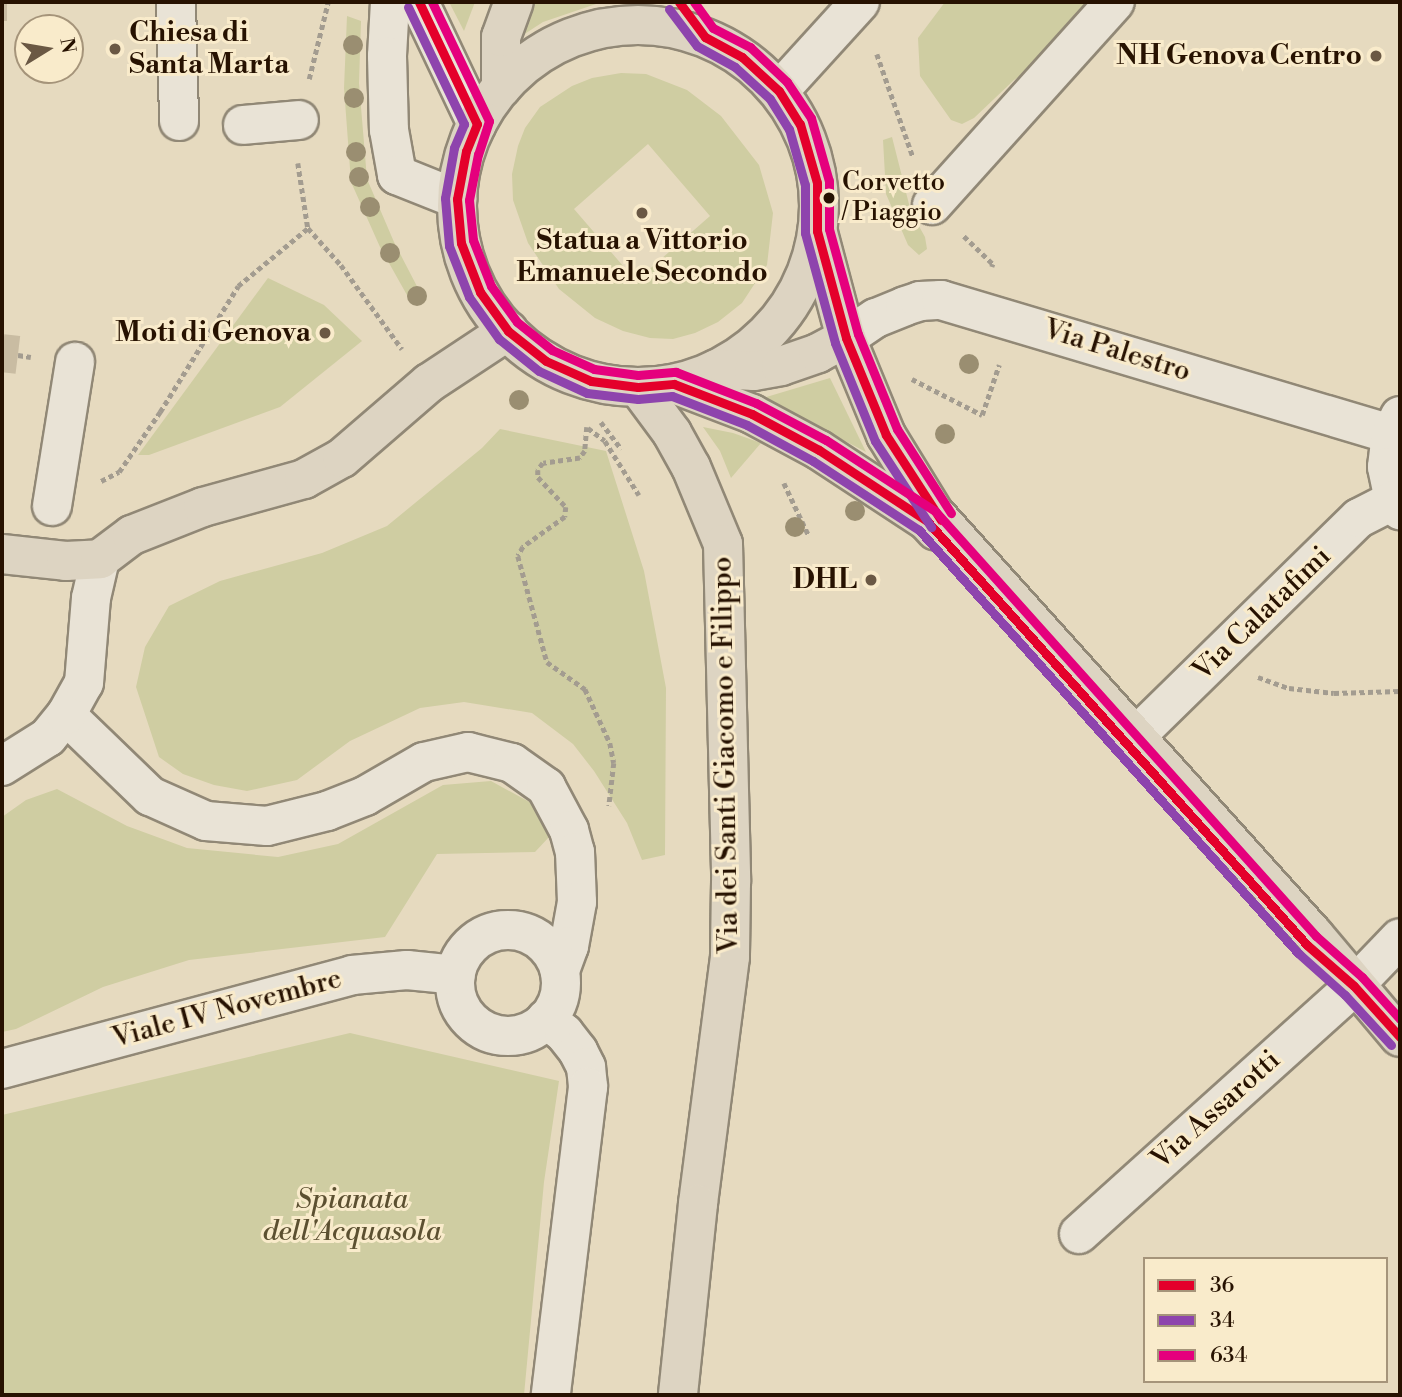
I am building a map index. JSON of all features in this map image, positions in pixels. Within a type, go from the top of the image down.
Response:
[{"type":"main road","points":[[501,88],[501,37],[514,2]]},
{"type":"main road","points":[[679,2],[705,37]]},
{"type":"main road","points":[[1354,986],[1307,945],[931,517],[886,435],[846,338],[817,232],[817,183],[808,145],[800,124],[779,92],[742,57],[705,37],[671,27],[643,24],[595,30],[564,40],[536,56],[501,88],[477,124],[466,151],[457,198],[461,243],[468,267],[492,313],[536,355],[568,373],[591,381],[656,385],[752,414],[819,450],[931,517],[1314,935],[1354,986],[1400,1037]]},
{"type":"main road","points":[[717,369],[742,354],[784,314],[799,289],[817,232]]},
{"type":"main road","points":[[2,554],[66,561],[100,559],[132,535],[203,507],[304,479],[342,458],[429,383],[508,331]]},
{"type":"main road","points":[[656,385],[717,369],[754,370],[781,366],[818,353],[846,338]]},
{"type":"main road","name":"Via dei Santi Giacomo e Filippo","points":[[656,385],[672,433],[691,467],[723,544],[731,882],[730,957],[698,1204],[678,1395]]},
{"type":"street","points":[[390,2],[387,56],[389,130],[397,175],[457,198]]},
{"type":"street","points":[[419,2],[477,124]]},
{"type":"street","points":[[779,92],[860,2]]},
{"type":"street","points":[[932,205],[1115,2]]},
{"type":"street","points":[[176,4],[179,121]]},
{"type":"street","points":[[243,125],[299,120]]},
{"type":"street","name":"Via Palestro","points":[[846,338],[876,318],[905,306],[920,301],[941,300],[1396,425]]},
{"type":"street","points":[[52,506],[75,362]]},
{"type":"street","points":[[1396,425],[1387,467],[1397,505]]},
{"type":"street","name":"Via Calatafimi","points":[[1135,737],[1359,518],[1397,505]]},
{"type":"street","points":[[2,766],[48,737],[66,715],[84,683],[91,598],[100,559]]},
{"type":"street","points":[[66,715],[149,796],[206,821],[267,826],[327,811],[365,796],[424,762],[468,752],[512,763],[546,788],[569,831],[575,852],[578,902],[569,946],[560,971]]},
{"type":"street","points":[[507,930],[524,932],[540,941],[553,954],[560,971],[561,992],[555,1010],[534,1030],[518,1035],[501,1035],[485,1031],[461,1008],[456,975],[461,958],[473,943],[488,934],[507,930]]},
{"type":"street","name":"Via Assarotti","points":[[1079,1234],[1354,986],[1400,938]]},
{"type":"street","name":"Viale IV Novembre","points":[[2,1069],[352,975],[407,970],[456,975]]},
{"type":"street","points":[[546,1019],[564,1033],[578,1051],[586,1067],[588,1087],[551,1395]]},
{"type":"path","points":[[877,54],[932,205]]},
{"type":"path","points":[[119,472],[160,412],[238,286],[308,228],[341,265],[403,349]]},
{"type":"path","points":[[908,377],[982,415]]},
{"type":"path","points":[[601,422],[621,449]]},
{"type":"path","points":[[575,852],[605,831],[614,763],[610,743],[585,689],[547,662],[518,556],[523,547],[565,517],[566,507],[538,477],[537,470],[543,463],[580,458],[585,452],[587,427],[605,441],[639,495]]},
{"type":"path","points":[[781,477],[809,536]]},
{"type":"path","points":[[1248,673],[1289,688],[1335,693],[1400,691]]},
{"type":"green space","points":[[449,2],[475,2],[464,31]]},
{"type":"green space","points":[[536,2],[615,2],[596,4],[543,22],[523,35]]},
{"type":"green space","points":[[945,2],[1090,2],[1056,52],[1014,80],[974,118],[962,124],[951,120],[920,76],[918,38]]},
{"type":"green space","points":[[347,16],[361,21],[359,83],[367,179],[394,242],[422,296],[412,304],[380,247],[351,182],[344,88]]},
{"type":"green space","points":[[621,73],[646,74],[687,90],[721,116],[759,165],[773,213],[767,265],[742,303],[718,322],[695,333],[673,339],[650,338],[623,331],[595,318],[559,289],[528,243],[513,200],[512,174],[518,146],[525,128],[540,107],[572,86],[592,78]],"holes":[[[648,144],[710,216],[636,281],[574,209]]]},
{"type":"green space","points":[[892,137],[911,212],[925,237],[927,249],[919,255],[908,245],[886,194],[883,140]]},
{"type":"green space","points":[[268,278],[324,305],[362,341],[280,407],[149,455],[138,455]]},
{"type":"green space","points":[[830,378],[866,452],[763,398]]},
{"type":"green space","points":[[703,427],[733,433],[761,443],[731,478],[720,451]]},
{"type":"green space","points":[[500,429],[606,451],[644,571],[666,688],[665,855],[642,860],[627,823],[594,771],[573,744],[532,713],[464,702],[420,708],[350,741],[297,780],[247,791],[214,785],[183,774],[159,757],[136,687],[145,647],[169,606],[220,581],[322,553],[387,526],[482,448]]},
{"type":"green space","points":[[491,781],[564,821],[535,852],[437,854],[385,937],[189,960],[103,987],[16,1029],[2,1032],[2,817],[26,800],[57,789],[127,826],[187,848],[278,857],[338,844],[443,785]]},
{"type":"green space","name":"Spianata dell'Acquasola","points":[[350,1033],[559,1081],[544,1182],[524,1395],[2,1395],[2,1115]]},
{"type":"tunnel","points":[[2,2],[7,2]]},
{"type":"tunnel","points":[[2,353],[18,355]]},
{"type":"transit line","name":"36","points":[[419,2],[477,124],[466,151],[457,199],[461,243],[480,292],[508,331],[546,361],[591,381],[638,387],[674,384],[752,414],[819,450],[927,521],[1307,945],[1354,986],[1400,1037]]},
{"type":"transit line","name":"634","points":[[432,2],[489,121],[478,154],[469,200],[473,240],[491,286],[517,322],[552,350],[594,369],[638,375],[676,372],[756,403],[826,440],[935,511],[1316,936],[1362,977],[1400,1019]]},
{"type":"transit line","name":"36","points":[[679,2],[705,37],[742,57],[779,91],[800,124],[817,183],[817,231],[846,338],[886,435],[941,520]]},
{"type":"transit line","name":"634","points":[[694,2],[713,28],[750,47],[787,82],[811,118],[829,181],[829,229],[858,334],[897,429],[951,513]]},
{"type":"transit line","name":"34","points":[[408,7],[464,124],[454,148],[445,198],[449,246],[469,297],[499,339],[539,371],[587,393],[638,399],[672,396],[747,425],[813,461],[919,530],[1298,953],[1345,995],[1391,1045]]},
{"type":"transit line","name":"34","points":[[669,9],[697,46],[735,67],[770,99],[789,129],[805,185],[805,233],[835,343],[875,441],[931,527]]},
{"type":"place","name":"Chiesa di Santa Marta","points":[[115,49]]},
{"type":"place","name":"NH Genova Centro","points":[[1376,56]]},
{"type":"place","name":"Corvetto / Piaggio","points":[[829,198]]},
{"type":"place","name":"Statua a Vittorio Emanuele Secondo","points":[[642,213]]},
{"type":"place","name":"Moti di Genova","points":[[325,333]]},
{"type":"place","name":"DHL","points":[[871,580]]}]
